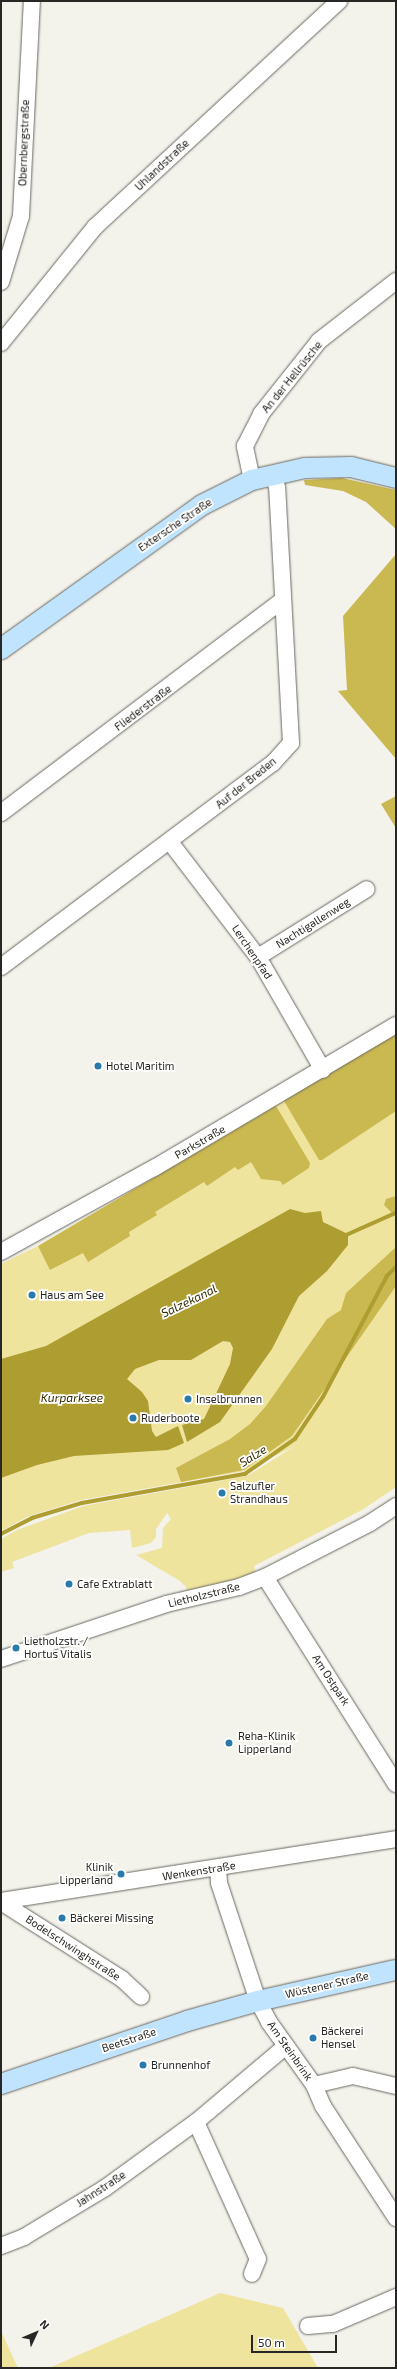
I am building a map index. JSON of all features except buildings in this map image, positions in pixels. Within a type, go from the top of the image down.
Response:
[{"type":"main road","name":"Extersche Straße","points":[[1,649],[202,505],[252,480],[305,468],[351,467],[396,478]]},
{"type":"main road","name":"Wüstener Straße","points":[[258,2001],[396,1970]]},
{"type":"main road","name":"Beetstraße","points":[[1,2084],[187,2021],[258,2001]]},
{"type":"street","name":"Obernbergstraße","points":[[1,282],[21,216],[32,1]]},
{"type":"street","name":"Uhlandstraße","points":[[1,343],[95,226],[339,1]]},
{"type":"street","name":"An der Hellrüsche","points":[[252,480],[245,446],[261,414],[319,341],[396,280]]},
{"type":"street","name":"Auf der Breden","points":[[1,967],[273,764],[291,743],[274,474]]},
{"type":"street","name":"Fliederstraße","points":[[1,813],[283,600]]},
{"type":"street","name":"Lerchenpfad","points":[[170,842],[258,957],[323,1070]]},
{"type":"street","name":"Nachtigallenweg","points":[[258,957],[367,889]]},
{"type":"street","name":"Parkstraße","points":[[1,1252],[154,1168],[323,1070],[396,1025]]},
{"type":"street","name":"Lietholzstraße","points":[[1,1659],[166,1604],[239,1587],[265,1577],[370,1523],[396,1506]]},
{"type":"street","name":"Am Ostpark","points":[[265,1577],[396,1784]]},
{"type":"street","name":"Wenkenstraße","points":[[1,1902],[396,1839]]},
{"type":"street","name":"Am Steinbrink","points":[[218,1868],[219,1883],[258,2001],[269,2022],[314,2085],[323,2106],[396,2218]]},
{"type":"street","name":"Bodelschwinghstraße","points":[[1,1902],[122,1979],[141,1997]]},
{"type":"street","name":"Jahnstraße","points":[[1,2246],[24,2237],[105,2188],[196,2122],[286,2046]]},
{"type":"street","points":[[314,2085],[353,2076],[396,2086]]},
{"type":"street","points":[[196,2122],[258,2259],[252,2274]]},
{"type":"street","points":[[308,2326],[333,2324],[396,2297]]},
{"type":"shaded area","points":[[342,478],[396,490],[396,529],[366,502],[343,491],[305,485],[304,480]]},
{"type":"shaded area","points":[[396,554],[396,759],[338,691],[347,690],[343,616]]},
{"type":"shaded area","points":[[396,796],[396,828],[381,804]]},
{"type":"shaded area","points":[[396,1033],[396,1487],[362,1510],[254,1566],[256,1574],[188,1596],[186,1587],[180,1581],[136,1555],[162,1548],[163,1528],[171,1519],[167,1513],[156,1529],[156,1537],[151,1543],[132,1548],[130,1530],[89,1533],[12,1562],[14,1568],[1,1572],[1,1539],[17,1530],[83,1506],[247,1476],[295,1446],[245,1471],[81,1500],[29,1516],[1,1531],[1,1264],[38,1246]]},
{"type":"shaded area","points":[[396,1033],[396,1111],[322,1160],[319,1160],[284,1101]]},
{"type":"shaded area","points":[[276,1106],[310,1163],[309,1168],[283,1185],[280,1181],[261,1179],[251,1162],[238,1170],[235,1167],[207,1186],[204,1182],[155,1212],[157,1215],[129,1232],[130,1236],[88,1262],[83,1253],[50,1270],[38,1246]]},
{"type":"shaded area","points":[[396,1196],[396,1217],[384,1205],[386,1199]]},
{"type":"shaded area","points":[[396,1247],[396,1286],[292,1436],[244,1470],[181,1482],[176,1468],[230,1439],[250,1424],[266,1406],[327,1319],[341,1310],[346,1293]]},
{"type":"shaded area","points":[[220,2293],[283,2308],[318,2368],[49,2368]]},
{"type":"shaded area","points":[[1,2331],[18,2368],[1,2368]]},
{"type":"water","name":"Kurparksee","points":[[290,1209],[305,1213],[321,1211],[323,1222],[348,1234],[348,1245],[327,1271],[299,1296],[272,1349],[220,1422],[187,1442],[182,1425],[204,1419],[230,1364],[233,1348],[230,1342],[223,1341],[191,1360],[159,1360],[135,1369],[127,1379],[142,1392],[148,1401],[152,1431],[156,1437],[178,1426],[184,1443],[168,1450],[74,1456],[37,1465],[1,1478],[1,1359],[46,1346]]},
{"type":"waterway","name":"Salzekanal","points":[[344,1236],[396,1213]]},
{"type":"waterway","name":"Salze","points":[[1,1534],[32,1518],[82,1503],[245,1474],[295,1439],[323,1397],[387,1276],[396,1267]]},
{"type":"place","name":"Hotel Maritim","points":[[98,1066]]},
{"type":"place","name":"Haus am See","points":[[32,1295]]},
{"type":"place","name":"Inselbrunnen","points":[[188,1399]]},
{"type":"place","name":"Ruderboote","points":[[133,1418]]},
{"type":"place","name":"Salzufler Strandhaus","points":[[222,1493]]},
{"type":"place","name":"Cafe Extrablatt","points":[[69,1584]]},
{"type":"place","name":"Lietholzstr. / Hortus Vitalis","points":[[16,1648]]},
{"type":"place","name":"Reha-Klinik Lipperland","points":[[229,1743]]},
{"type":"place","name":"Klinik Lipperland","points":[[121,1874]]},
{"type":"place","name":"Bäckerei Missing","points":[[62,1918]]},
{"type":"place","name":"Bäckerei Hensel","points":[[313,2038]]},
{"type":"place","name":"Brunnenhof","points":[[143,2065]]}]
